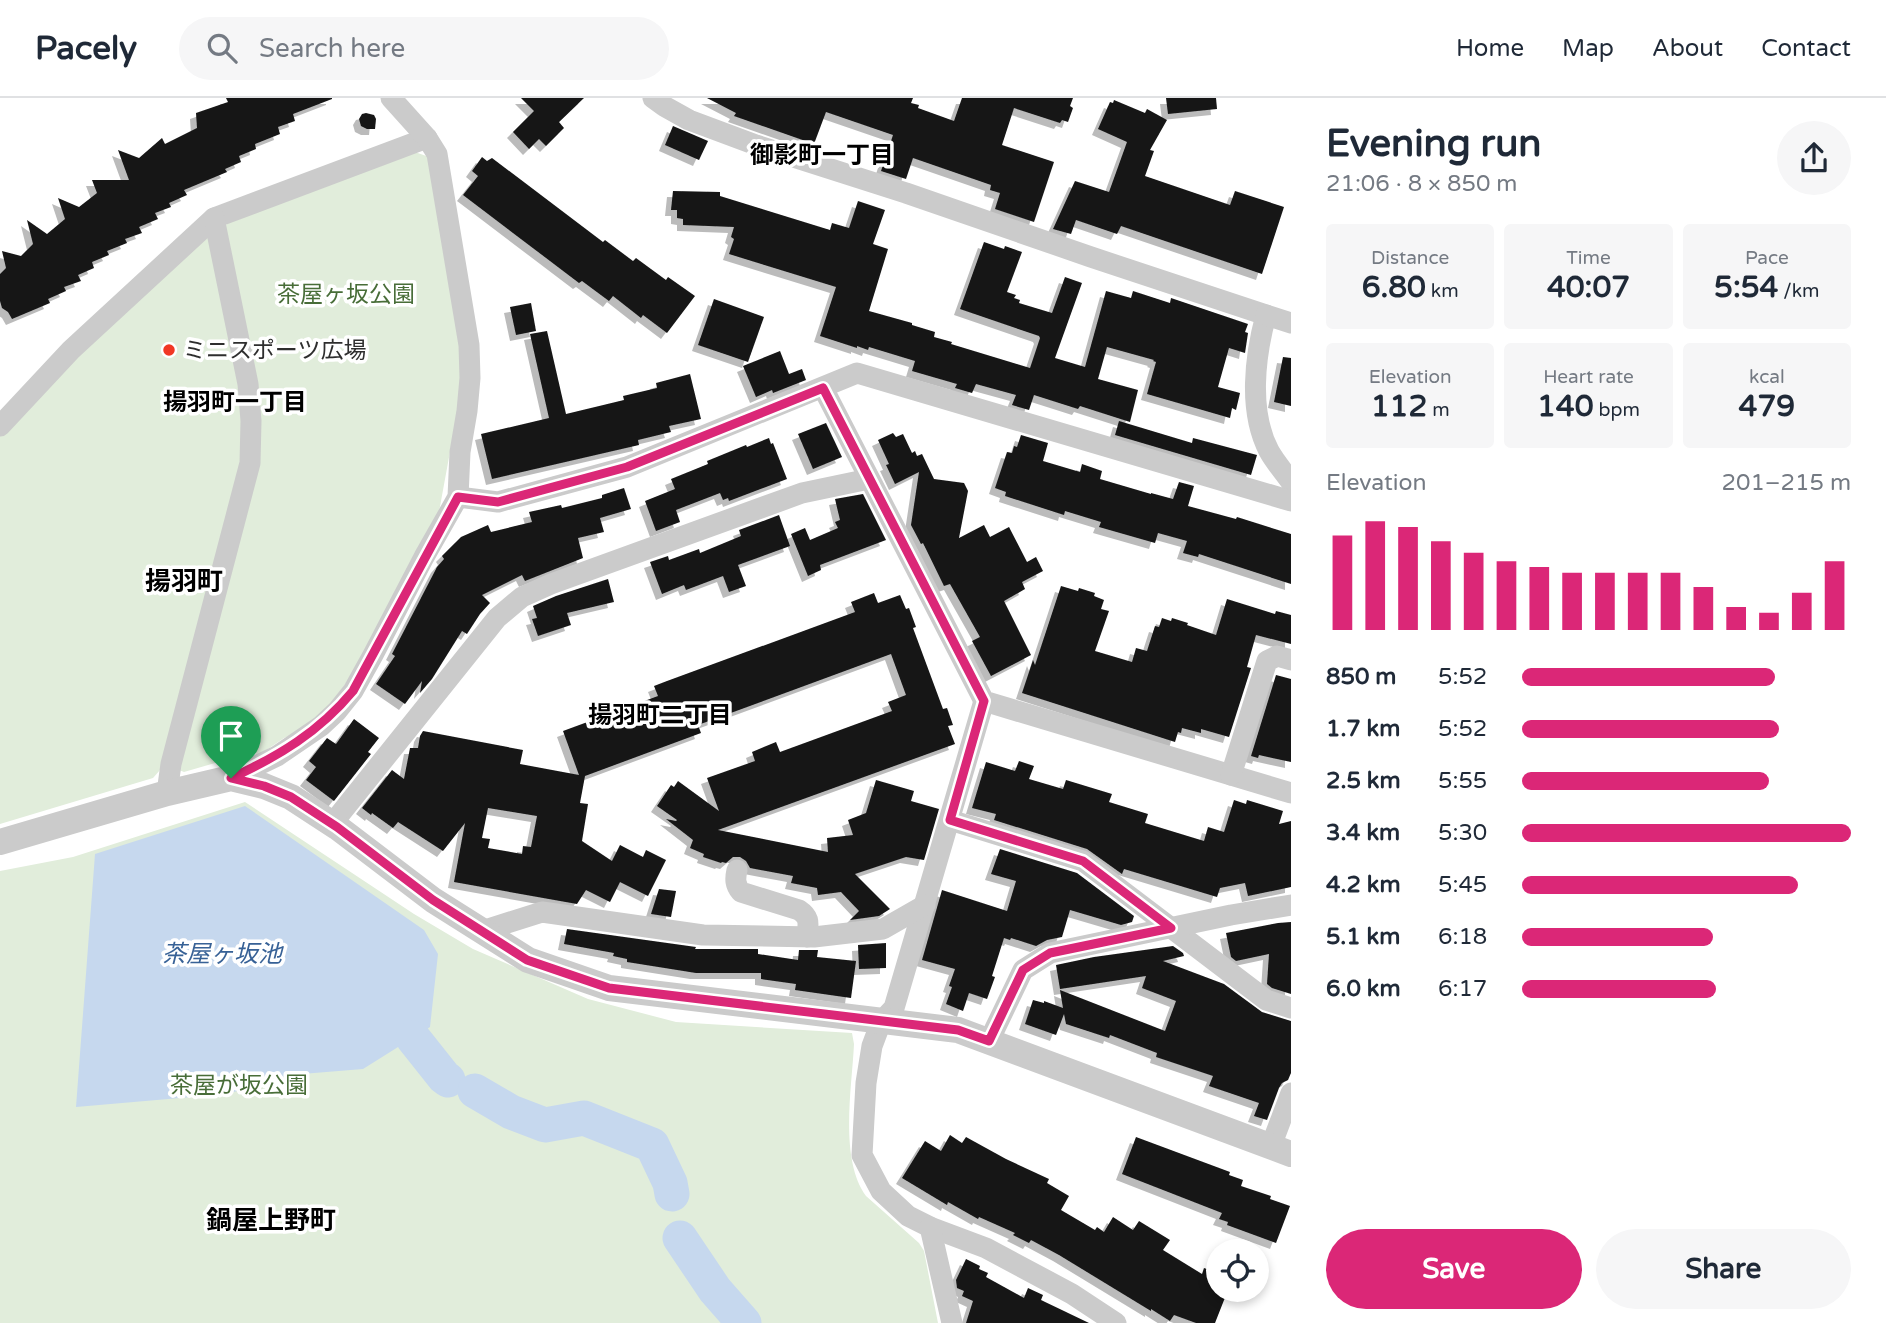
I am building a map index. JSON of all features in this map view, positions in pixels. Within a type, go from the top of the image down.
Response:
[{"type":"street","points":[[653,98],[689,120],[756,145],[1291,323]]},
{"type":"street","points":[[0,842],[167,793],[231,778],[277,756],[321,726],[353,691],[458,497],[460,452],[470,378],[469,345],[437,155],[427,138],[396,104]]},
{"type":"street","points":[[0,425],[71,350],[214,218],[427,138]]},
{"type":"street","points":[[167,793],[171,764],[250,463],[248,384],[214,218]]},
{"type":"street","points":[[1266,315],[1261,332],[1257,372],[1259,423],[1268,450],[1291,482]]},
{"type":"street","points":[[458,497],[498,502],[627,467],[857,373],[1291,501]]},
{"type":"street","points":[[823,388],[984,701],[894,1008],[881,1022],[872,1046],[866,1083],[862,1155],[881,1191],[908,1216],[929,1227],[986,1248],[1072,1294],[1116,1323]]},
{"type":"street","points":[[332,824],[496,618],[522,597],[802,493],[869,479]]},
{"type":"street","points":[[1231,775],[1267,661],[1278,656],[1291,660]]},
{"type":"street","points":[[984,701],[1291,793]]},
{"type":"street","points":[[231,778],[264,786],[291,797],[332,824],[433,900],[527,960],[609,988],[958,1030],[1281,1150],[1291,1093]]},
{"type":"street","points":[[950,820],[1083,861],[1265,1000],[1291,1009]]},
{"type":"street","points":[[737,870],[737,887],[741,892],[799,910],[806,915],[807,937]]},
{"type":"street","points":[[482,931],[542,912],[703,935],[807,937],[883,929],[925,905]]},
{"type":"street","points":[[989,1041],[1023,970],[1050,953],[1291,905]]},
{"type":"street","points":[[929,1227],[952,1323]]},
{"type":"green space","name":"茶屋ヶ坂公園","points":[[415,152],[429,157],[462,347],[462,386],[439,512],[371,643],[332,705],[296,733],[259,755],[253,752],[184,772],[179,770],[248,506],[225,227],[230,218]]},
{"type":"green space","name":"茶屋ヶ坂公園","points":[[205,238],[209,238],[236,363],[242,428],[239,476],[160,770],[153,778],[0,824],[0,436],[65,366]]},
{"type":"green space","name":"茶屋が坂公園","points":[[245,802],[414,914],[473,949],[588,999],[676,1022],[852,1033],[854,1044],[849,1123],[852,1163],[866,1196],[919,1243],[924,1251],[938,1323],[0,1323],[0,871],[73,857]]},
{"type":"water","name":"茶屋ヶ坂池","points":[[245,806],[424,930],[438,954],[430,1027],[363,1069],[302,1074],[226,1094],[76,1107],[95,854]]},
{"type":"building","points":[[226,98],[332,99],[293,114],[295,121],[278,127],[280,134],[255,144],[256,149],[239,156],[241,162],[225,169],[227,172],[184,190],[187,195],[169,203],[171,207],[155,213],[158,219],[139,227],[142,233],[125,239],[127,243],[107,251],[109,255],[92,262],[94,268],[78,275],[81,281],[64,287],[66,291],[48,299],[50,303],[12,319],[2,308],[0,301],[0,274],[6,268],[2,251],[21,256],[33,244],[27,220],[47,234],[65,219],[58,198],[79,207],[97,193],[92,180],[129,180],[118,150],[139,158],[162,138],[165,144],[197,128],[196,113],[228,102]]},
{"type":"building","points":[[521,98],[584,98],[559,122],[564,128],[546,146],[539,139],[529,149],[513,132],[534,111]]},
{"type":"building","points":[[707,98],[913,98],[911,103],[919,105],[918,108],[954,121],[962,98],[1073,98],[1070,106],[1073,108],[1068,122],[1062,120],[1060,123],[1014,108],[1002,145],[1054,162],[1034,222],[995,209],[1000,193],[990,190],[991,185],[913,158],[906,179],[881,171],[893,135],[826,112],[814,144],[734,116],[736,113]]},
{"type":"building","points":[[1166,98],[1216,98],[1217,109],[1168,114]]},
{"type":"building","points":[[1114,100],[1145,113],[1147,109],[1167,120],[1150,150],[1154,151],[1145,176],[1230,205],[1235,191],[1284,207],[1262,274],[1121,226],[1117,234],[1076,220],[1071,234],[1053,229],[1075,181],[1109,192],[1127,142],[1098,129],[1110,102],[1113,103]]},
{"type":"building","points":[[366,113],[374,115],[375,129],[361,126],[359,119]]},
{"type":"building","points":[[673,126],[708,141],[699,160],[665,145]]},
{"type":"building","points":[[482,157],[487,161],[492,158],[603,242],[605,240],[633,261],[636,258],[666,280],[668,277],[695,296],[667,333],[643,315],[641,318],[613,296],[609,301],[582,281],[579,283],[463,195],[478,176],[472,171]]},
{"type":"building","points":[[673,191],[720,192],[720,196],[830,230],[832,223],[849,228],[858,201],[885,210],[873,244],[888,249],[869,311],[935,332],[934,337],[952,342],[951,344],[1030,368],[1039,336],[960,309],[984,242],[1022,252],[1007,292],[1016,295],[1014,298],[1020,300],[1019,303],[1052,313],[1065,277],[1082,283],[1055,358],[1085,367],[1106,291],[1131,298],[1133,291],[1170,303],[1171,298],[1248,324],[1245,332],[1248,333],[1245,353],[1229,348],[1218,387],[1240,393],[1236,410],[1232,408],[1230,418],[1147,394],[1156,362],[1107,347],[1098,379],[1138,390],[1130,422],[1034,395],[1029,410],[1012,405],[1016,395],[976,384],[972,393],[955,388],[957,384],[912,371],[915,361],[869,347],[868,350],[857,348],[820,336],[836,287],[729,254],[734,239],[731,237],[734,227],[683,225],[683,219],[677,218],[677,210],[671,210]]},
{"type":"building","points":[[714,299],[764,317],[748,362],[698,345]]},
{"type":"building","points":[[531,303],[536,331],[516,335],[510,307]]},
{"type":"building","points":[[547,331],[566,414],[624,400],[623,396],[657,388],[656,383],[690,374],[701,419],[669,426],[671,432],[638,440],[639,445],[492,479],[481,434],[549,418],[530,334]]},
{"type":"building","points":[[780,351],[789,374],[802,369],[806,380],[756,397],[743,366]]},
{"type":"building","points":[[1283,357],[1291,358],[1291,406],[1274,402]]},
{"type":"building","points":[[1119,421],[1192,443],[1193,438],[1257,455],[1251,475],[1115,435]]},
{"type":"building","points":[[826,423],[842,457],[813,469],[798,434]]},
{"type":"building","points":[[893,433],[896,437],[903,434],[912,453],[915,451],[917,456],[922,454],[934,479],[964,483],[968,491],[959,538],[984,525],[990,537],[1009,527],[1027,562],[1036,557],[1043,571],[1022,582],[1025,589],[1004,601],[1031,655],[991,676],[972,641],[980,637],[950,584],[944,586],[911,525],[919,472],[895,484],[886,465],[889,464],[878,440]]},
{"type":"building","points":[[1021,435],[1048,443],[1043,461],[1080,472],[1082,464],[1102,471],[1100,479],[1173,499],[1179,482],[1194,486],[1188,506],[1236,519],[1237,517],[1291,534],[1291,584],[1199,554],[1198,557],[1183,553],[1187,541],[1158,533],[1155,543],[1099,527],[1101,522],[1065,511],[1064,515],[1005,496],[1006,492],[995,488],[1007,452],[1012,453],[1014,446],[1017,447]]},
{"type":"building","points":[[769,438],[787,479],[729,501],[728,498],[723,500],[720,493],[676,510],[680,522],[656,531],[645,501],[675,489],[671,479],[708,464],[707,461]]},
{"type":"building","points":[[624,488],[631,509],[600,518],[604,532],[578,538],[583,558],[525,581],[522,575],[482,595],[490,603],[467,634],[462,631],[420,693],[422,681],[405,704],[376,684],[395,656],[392,654],[437,567],[444,559],[442,556],[461,537],[488,525],[491,532],[532,522],[529,512],[561,505],[562,508],[602,498],[602,495]]},
{"type":"building","points":[[863,494],[886,540],[820,565],[821,570],[808,576],[791,534],[805,528],[810,540],[838,528],[835,522],[840,520],[835,499]]},
{"type":"building","points":[[779,515],[790,546],[738,565],[746,586],[729,592],[723,576],[686,590],[684,585],[662,594],[650,562],[668,556],[669,560],[699,549],[700,553],[741,536],[739,530]]},
{"type":"building","points":[[608,579],[614,602],[567,613],[571,625],[538,636],[532,619],[537,618],[533,606]]},
{"type":"building","points":[[1061,586],[1095,593],[1094,596],[1104,600],[1101,609],[1109,611],[1095,651],[1132,662],[1136,648],[1147,651],[1155,626],[1159,627],[1162,618],[1188,623],[1187,625],[1216,635],[1227,599],[1275,614],[1276,611],[1291,615],[1291,644],[1256,635],[1247,667],[1251,668],[1229,737],[1201,729],[1201,733],[1182,728],[1175,742],[1022,693],[1033,660],[1035,665]]},
{"type":"building","points":[[874,593],[878,603],[900,595],[906,609],[909,608],[916,627],[913,628],[943,709],[947,708],[953,725],[948,726],[955,744],[718,830],[828,852],[827,838],[853,835],[848,820],[866,813],[876,780],[914,791],[911,801],[939,809],[924,860],[906,857],[855,874],[890,909],[879,916],[850,920],[859,911],[841,892],[818,895],[817,888],[791,883],[793,876],[750,868],[740,857],[733,857],[726,863],[721,863],[703,857],[704,854],[690,848],[693,840],[666,819],[677,820],[657,806],[671,785],[674,787],[678,781],[719,811],[707,778],[755,761],[752,752],[776,742],[780,752],[892,711],[888,702],[906,695],[891,654],[698,725],[701,733],[585,776],[580,803],[588,804],[582,841],[612,861],[620,845],[643,857],[646,850],[666,860],[648,896],[620,882],[610,902],[586,890],[577,904],[454,882],[465,823],[443,851],[398,822],[393,828],[362,808],[392,770],[404,779],[410,748],[418,748],[423,731],[523,750],[520,764],[579,775],[563,731],[658,696],[654,686],[855,612],[851,602]],"holes":[[[488,808],[537,816],[531,847],[523,846],[522,854],[488,848],[490,839],[482,838]]]},
{"type":"building","points":[[1276,675],[1291,679],[1291,762],[1259,755],[1258,758],[1251,756]]},
{"type":"building","points":[[354,719],[379,738],[368,752],[371,754],[334,801],[306,780],[316,767],[309,761],[327,738],[336,744]]},
{"type":"building","points":[[1019,761],[1034,766],[1029,779],[1063,789],[1066,780],[1112,794],[1109,802],[1148,814],[1145,823],[1204,841],[1208,827],[1224,832],[1234,800],[1246,804],[1247,800],[1283,811],[1279,824],[1291,821],[1291,887],[1248,896],[1245,883],[1220,888],[1217,897],[1124,869],[1122,874],[1087,849],[994,820],[996,814],[972,808],[986,762],[1015,771]]},
{"type":"building","points":[[1000,849],[1077,873],[1134,916],[1132,922],[1121,925],[1070,910],[1062,937],[1036,946],[1004,938],[987,999],[969,993],[963,1011],[946,1004],[955,969],[922,960],[942,890],[1007,911],[1016,881],[991,874]]},
{"type":"building","points":[[659,889],[676,891],[671,917],[651,914]]},
{"type":"building","points":[[1291,922],[1291,994],[1267,984],[1269,954],[1236,961],[1231,957],[1226,933]]},
{"type":"building","points":[[567,929],[696,947],[695,949],[758,949],[758,954],[798,960],[799,950],[818,950],[817,957],[856,961],[851,998],[795,990],[796,984],[761,979],[761,973],[696,973],[627,962],[627,959],[613,956],[614,953],[564,944]]},
{"type":"building","points":[[886,943],[886,968],[859,969],[858,945]]},
{"type":"building","points":[[1173,946],[1184,956],[1163,961],[1224,984],[1262,1012],[1291,1021],[1291,1073],[1279,1088],[1267,1120],[1254,1116],[1259,1103],[1209,1086],[1213,1076],[1156,1057],[1157,1053],[1110,1035],[1109,1038],[1066,1024],[1064,1014],[1056,1035],[1025,1024],[1033,1000],[1063,1008],[1060,990],[1165,1031],[1176,1001],[1142,988],[1146,976],[1060,989],[1056,965]]},
{"type":"building","points":[[950,1135],[962,1143],[966,1137],[1049,1179],[1047,1183],[1069,1196],[1061,1210],[1095,1230],[1097,1227],[1104,1232],[1113,1217],[1133,1230],[1139,1221],[1170,1240],[1163,1250],[1202,1274],[1206,1269],[1206,1302],[1223,1302],[1215,1323],[1196,1323],[1174,1315],[1170,1321],[1031,1240],[1029,1243],[1013,1235],[1015,1233],[979,1217],[978,1219],[948,1202],[947,1205],[902,1178],[925,1141],[941,1151]]},
{"type":"building","points":[[1136,1137],[1230,1172],[1229,1175],[1243,1180],[1241,1186],[1290,1206],[1276,1243],[1227,1225],[1228,1222],[1219,1219],[1222,1213],[1122,1174]]},
{"type":"building","points":[[966,1259],[988,1273],[986,1277],[1024,1298],[1028,1288],[1043,1295],[1041,1300],[1089,1323],[966,1323],[973,1301],[962,1296],[964,1291],[957,1288],[956,1280]]},
{"type":"waterway","points":[[413,1038],[448,1080]]},
{"type":"waterway","points":[[475,1091],[511,1112],[545,1125],[584,1118],[652,1145],[670,1183],[672,1194]]},
{"type":"waterway","points":[[680,1238],[715,1290],[744,1323]]},
{"type":"place","name":"ミニスポーツ広場","points":[[169,350]]},
{"type":"district","name":"御影町一丁目","points":[[822,155]]},
{"type":"district","name":"揚羽町一丁目","points":[[235,402]]},
{"type":"district","name":"揚羽町","points":[[184,581]]},
{"type":"district","name":"揚羽町二丁目","points":[[660,715]]},
{"type":"district","name":"鍋屋上野町","points":[[271,1220]]},
{"type":"route","points":[[823,388],[984,701],[950,820],[1083,861],[1171,928],[1050,953],[1023,970],[989,1041],[958,1030],[609,988],[527,960],[433,900],[337,827],[291,797],[264,786],[231,778],[277,756],[321,726],[337,711],[353,691],[458,497],[498,502],[627,467],[823,388]]}]
